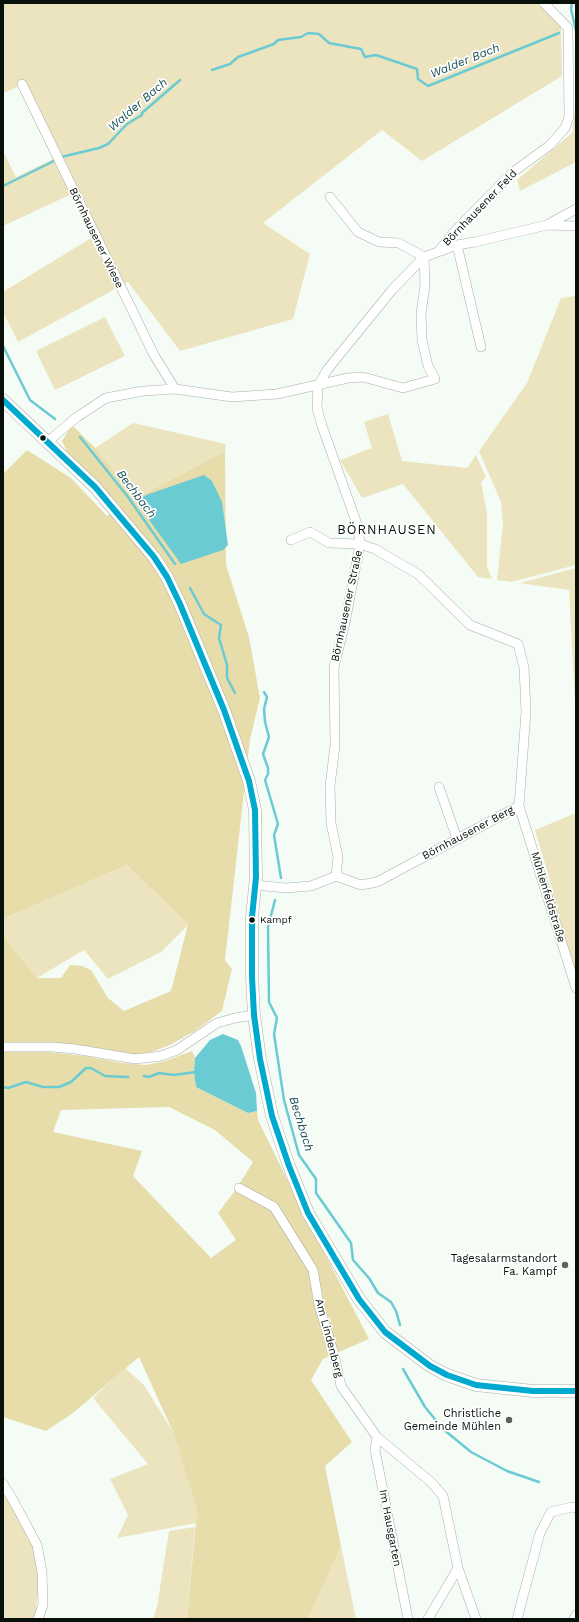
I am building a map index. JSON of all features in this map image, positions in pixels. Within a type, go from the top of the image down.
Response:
[{"type":"main road","points":[[3,400],[46,443],[59,453],[95,487],[154,557],[167,577],[224,710],[249,781],[255,810],[255,881],[251,943],[254,1015],[260,1059],[272,1116],[289,1166],[312,1219],[359,1299],[385,1332],[430,1366],[447,1375],[476,1385],[533,1391],[576,1391]]},
{"type":"street","name":"Börnhausener Feld","points":[[439,251],[453,232],[512,173],[550,145],[565,128],[569,117],[568,28],[544,3]]},
{"type":"street","name":"Börnhausener Wiese","points":[[22,84],[154,355],[176,389]]},
{"type":"street","points":[[46,443],[77,417],[106,398],[143,391],[176,389],[232,397],[277,394],[318,386],[348,378],[363,378],[403,388],[435,379],[428,366],[422,340],[421,314],[425,285],[424,257],[399,243],[379,242],[358,232],[330,197]]},
{"type":"street","points":[[547,225],[576,210]]},
{"type":"street","name":"Börnhausener Straße","points":[[336,876],[338,857],[331,823],[330,786],[335,745],[334,667],[345,622],[360,544],[358,527],[317,408],[318,386],[327,370],[387,296],[424,257],[457,245],[547,225]]},
{"type":"street","points":[[547,225],[576,226]]},
{"type":"street","points":[[457,245],[472,316],[481,347]]},
{"type":"street","points":[[291,540],[310,532],[330,543],[360,544]]},
{"type":"street","name":"Börnhausener Berg","points":[[336,876],[361,885],[377,882],[519,806],[526,712],[524,667],[518,644],[470,625],[418,574],[375,549],[360,544]]},
{"type":"street","points":[[439,787],[457,838]]},
{"type":"street","name":"Mühlenfeldstraße","points":[[519,806],[576,988]]},
{"type":"street","points":[[255,881],[286,888],[311,886],[336,876]]},
{"type":"street","points":[[3,1048],[60,1048],[135,1059],[161,1056],[176,1050],[217,1023],[231,1018],[254,1015]]},
{"type":"street","name":"Am Lindenberg","points":[[239,1188],[274,1207],[313,1270],[319,1305],[334,1354],[341,1386],[377,1437],[432,1483],[443,1496],[458,1568],[476,1619]]},
{"type":"street","name":"Im Hausgarten","points":[[377,1437],[375,1450],[408,1619]]},
{"type":"street","points":[[3,1484],[37,1545],[42,1572],[43,1605],[38,1619]]},
{"type":"street","points":[[517,1619],[540,1533],[552,1512],[572,1507],[576,1508]]},
{"type":"street","points":[[428,1619],[458,1568]]},
{"type":"street","points":[[574,1619],[576,1615]]},
{"type":"shaded area","points":[[3,3],[537,3],[561,27],[562,76],[422,161],[382,130],[263,223],[310,254],[293,319],[180,351],[128,282],[18,342],[3,312],[3,292],[91,238],[98,236],[78,191],[3,226],[3,151],[16,177],[53,159],[18,87],[3,93]]},
{"type":"shaded area","points":[[576,101],[576,162],[520,191],[517,180],[572,133]]},
{"type":"shaded area","points":[[576,296],[576,565],[511,582],[497,580],[503,524],[501,502],[479,451],[527,383],[561,298]]},
{"type":"shaded area","points":[[105,317],[125,356],[55,390],[36,351]]},
{"type":"shaded area","points":[[388,414],[402,461],[467,468],[476,455],[486,477],[481,482],[487,513],[487,566],[492,579],[478,577],[403,484],[362,498],[340,460],[372,448],[364,422]]},
{"type":"shaded area","points":[[133,423],[226,444],[225,451],[136,498],[95,448]]},
{"type":"shaded area","points":[[72,425],[95,448],[136,498],[225,451],[226,565],[249,637],[260,698],[250,739],[225,960],[232,969],[222,1011],[195,1031],[170,1045],[152,1052],[131,1055],[60,1043],[3,1042],[3,935],[37,978],[61,978],[70,965],[82,966],[91,970],[108,998],[124,1011],[171,991],[188,924],[127,865],[3,919],[3,474],[27,450],[71,478],[107,516],[120,506],[70,458],[62,441]]},
{"type":"shaded area","points":[[576,568],[576,721],[569,590],[520,583]]},
{"type":"shaded area","points":[[576,813],[576,979],[549,892],[553,891],[535,830]]},
{"type":"shaded area","points":[[127,865],[189,924],[161,952],[108,979],[84,950],[37,978],[3,935],[3,919]]},
{"type":"shaded area","points":[[3,1051],[39,1051],[146,1065],[165,1061],[192,1051],[195,1058],[194,1072],[196,1087],[248,1113],[257,1111],[258,1120],[303,1212],[369,1339],[323,1359],[311,1380],[352,1442],[325,1466],[341,1546],[308,1619],[187,1619],[197,1511],[173,1432],[139,1357],[73,1413],[46,1431],[3,1417]],"holes":[[[169,1107],[215,1130],[253,1162],[237,1188],[218,1213],[236,1240],[211,1258],[133,1176],[142,1151],[53,1132],[61,1110]]]},
{"type":"shaded area","points":[[125,1368],[144,1385],[173,1432],[197,1511],[196,1523],[117,1538],[128,1515],[110,1479],[148,1464],[93,1398]]},
{"type":"shaded area","points":[[3,1491],[31,1538],[35,1552],[39,1585],[35,1619],[3,1619]]},
{"type":"shaded area","points":[[195,1527],[187,1619],[153,1619],[157,1607],[169,1531]]},
{"type":"shaded area","points":[[341,1546],[356,1619],[308,1619]]},
{"type":"water","points":[[204,475],[212,481],[222,502],[228,545],[223,550],[181,564],[139,506],[138,501],[146,495]]},
{"type":"water","points":[[223,1034],[238,1040],[241,1046],[256,1093],[257,1111],[248,1113],[196,1087],[194,1072],[195,1058],[210,1040]]},
{"type":"waterway","points":[[572,3],[571,9],[576,31]]},
{"type":"waterway","name":"Walder Bach","points":[[212,70],[230,64],[238,57],[274,44],[278,40],[301,37],[308,33],[319,34],[329,43],[361,49],[365,57],[376,55],[417,69],[418,79],[428,86],[559,33]]},
{"type":"waterway","name":"Walder Bach","points":[[61,157],[99,148],[108,144],[127,124],[142,115],[142,113],[180,80]]},
{"type":"waterway","name":"Walder Bach","points":[[3,186],[54,161]]},
{"type":"waterway","name":"Bechbach","points":[[3,346],[30,400],[55,419]]},
{"type":"waterway","name":"Bechbach","points":[[80,437],[128,497],[175,564]]},
{"type":"waterway","name":"Bechbach","points":[[190,588],[204,614],[221,625],[219,638],[227,665],[227,678],[235,693]]},
{"type":"waterway","name":"Bechbach","points":[[264,692],[267,697],[264,709],[265,722],[269,737],[263,754],[268,768],[268,774],[265,780],[278,824],[274,835],[281,878]]},
{"type":"waterway","name":"Bechbach","points":[[275,900],[268,927],[269,1002],[277,1018],[274,1034],[284,1100],[299,1155],[316,1179],[316,1193],[351,1243],[353,1260],[369,1278],[378,1293],[391,1302],[396,1311],[400,1325]]},
{"type":"waterway","points":[[3,1087],[8,1088],[26,1082],[43,1087],[59,1087],[71,1082],[86,1068],[91,1068],[105,1076],[128,1077]]},
{"type":"waterway","points":[[144,1076],[149,1077],[159,1073],[174,1075],[196,1072]]},
{"type":"waterway","name":"Bechbach","points":[[403,1369],[425,1407],[443,1429],[471,1452],[507,1471],[539,1482]]},
{"type":"transit line","points":[[3,400],[95,487],[154,557],[167,577],[180,604],[224,710],[249,781],[255,810],[256,877],[252,917],[252,977],[254,1015],[260,1059],[272,1116],[289,1166],[308,1213],[359,1299],[385,1332],[430,1366],[447,1375],[476,1385],[533,1391],[576,1391]]},
{"type":"place","name":"Kampf","points":[[252,920]]},
{"type":"place","name":"Tagesalarmstandort Fa. Kampf","points":[[565,1265]]},
{"type":"place","name":"Christliche Gemeinde Mühlen","points":[[509,1420]]},
{"type":"district","name":"BÖRNHAUSEN","points":[[387,530]]}]
